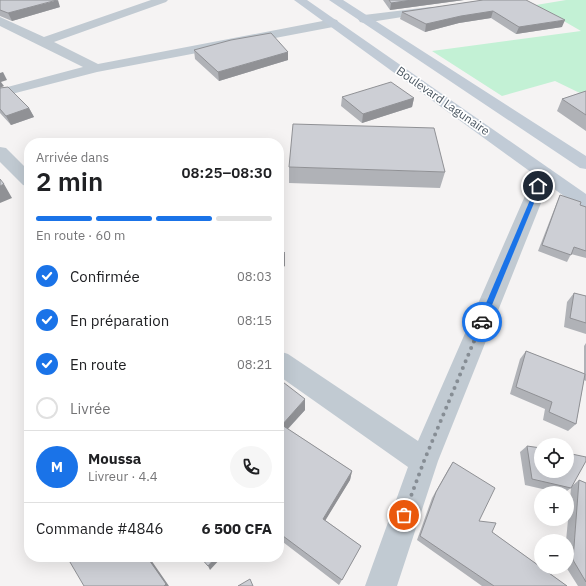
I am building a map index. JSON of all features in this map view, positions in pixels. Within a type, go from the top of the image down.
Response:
[{"type":"main road","name":"Boulevard Lagunaire","points":[[300,0],[586,203]]},
{"type":"main road","name":"Boulevard Lagunaire","points":[[335,0],[586,164]]},
{"type":"street","points":[[43,42],[162,0]]},
{"type":"street","points":[[364,19],[441,8]]},
{"type":"street","points":[[0,21],[96,68]]},
{"type":"street","points":[[0,93],[96,68],[333,23]]},
{"type":"street","points":[[0,152],[24,176]]},
{"type":"street","points":[[380,586],[424,461],[544,173]]},
{"type":"street","points":[[284,365],[424,461]]},
{"type":"green space","points":[[566,0],[586,0],[586,96],[555,81],[502,96],[432,51],[581,31],[536,5]]},
{"type":"building","points":[[0,0],[57,0],[8,13],[0,10]]},
{"type":"building","points":[[389,0],[412,0],[391,3]]},
{"type":"building","points":[[483,0],[526,0],[565,20],[519,27],[493,11],[426,24],[402,12]]},
{"type":"building","points":[[271,33],[288,52],[218,72],[194,50],[231,40]]},
{"type":"building","points":[[391,82],[414,98],[363,114],[342,97]]},
{"type":"building","points":[[8,87],[29,108],[6,116],[0,109],[0,88]]},
{"type":"building","points":[[586,91],[586,115],[562,99]]},
{"type":"building","points":[[293,124],[434,128],[445,172],[289,167]]},
{"type":"building","points":[[0,179],[4,184],[0,186]]},
{"type":"building","points":[[560,195],[581,202],[580,205],[586,207],[586,251],[574,247],[571,255],[542,245]]},
{"type":"building","points":[[574,293],[586,296],[586,323],[570,318]]},
{"type":"building","points":[[526,351],[585,374],[576,424],[549,412],[552,402],[516,387]]},
{"type":"building","points":[[284,383],[305,399],[284,423]]},
{"type":"building","points":[[284,426],[352,471],[323,519],[361,546],[342,580],[284,537]]},
{"type":"building","points":[[527,446],[534,447],[534,478],[574,478],[574,454],[586,457],[586,461],[572,486],[562,486],[532,479]]},
{"type":"building","points":[[453,462],[495,488],[479,521],[496,523],[492,532],[534,562],[534,574],[550,574],[567,586],[494,586],[420,536],[436,492]]},
{"type":"building","points":[[579,480],[586,483],[586,582],[574,562]]},
{"type":"building","points":[[70,562],[151,562],[166,584],[164,586],[84,586]]},
{"type":"building","points":[[204,562],[212,562],[208,566]]},
{"type":"building","points":[[250,579],[253,586],[238,586]]},
{"type":"way so far","points":[[404,515],[424,461],[482,322]]},
{"type":"route","points":[[482,322],[538,186]]}]
